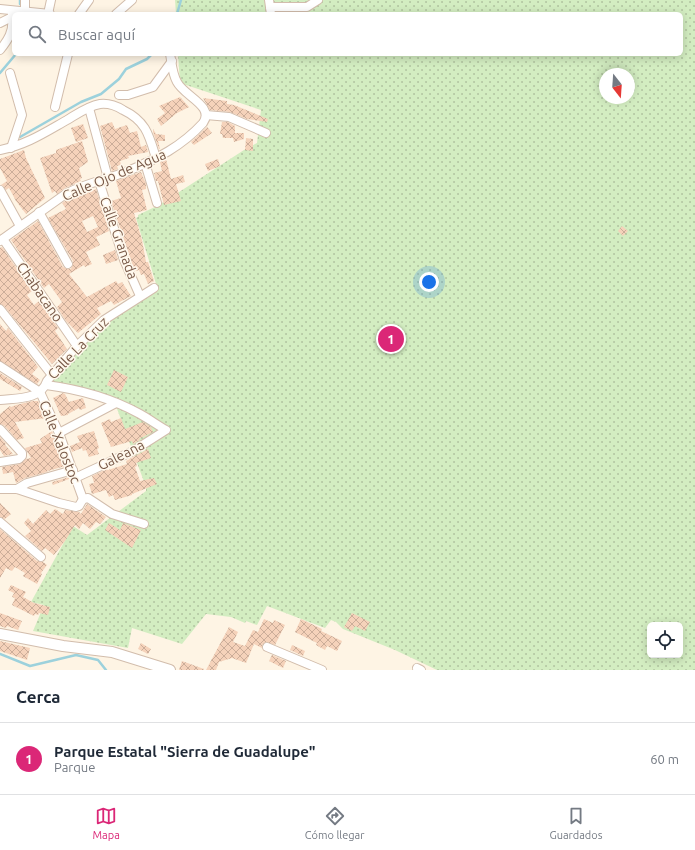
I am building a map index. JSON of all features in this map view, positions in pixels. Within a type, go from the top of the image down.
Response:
[{"type":"street","points":[[24,11],[25,0]]},
{"type":"street","points":[[49,12],[51,0]]},
{"type":"street","points":[[80,12],[88,0]]},
{"type":"street","points":[[118,12],[132,0]]},
{"type":"street","points":[[270,7],[307,7],[318,0]]},
{"type":"street","points":[[0,9],[12,14]]},
{"type":"street","points":[[20,12],[32,12]]},
{"type":"street","points":[[0,23],[12,14]]},
{"type":"street","points":[[0,50],[12,31],[12,14]]},
{"type":"street","points":[[56,107],[68,56]]},
{"type":"street","points":[[119,95],[128,95],[153,88],[171,57]]},
{"type":"street","points":[[171,57],[172,69],[177,82],[182,90],[204,108],[206,115],[229,117],[266,133]]},
{"type":"street","points":[[10,73],[22,115],[11,148]]},
{"type":"street","points":[[0,150],[11,148],[30,141],[88,108],[98,104],[112,104],[136,117],[150,138],[156,158]]},
{"type":"street","points":[[88,108],[108,178]]},
{"type":"street","name":"Calle Ojo de Agua","points":[[1,240],[39,212],[78,187],[108,178],[145,163],[180,145],[203,123],[206,115]]},
{"type":"street","points":[[145,163],[157,203]]},
{"type":"street","name":"Calle Granada","points":[[99,181],[124,260],[140,296]]},
{"type":"street","points":[[0,190],[20,226]]},
{"type":"street","points":[[39,212],[68,264]]},
{"type":"street","name":"Chabacano","points":[[1,240],[77,346]]},
{"type":"street","name":"Calle La Cruz","points":[[46,385],[46,381],[77,346],[109,316],[154,288]]},
{"type":"street","points":[[0,309],[52,375]]},
{"type":"street","points":[[0,366],[40,392]]},
{"type":"street","points":[[46,385],[63,388],[116,403]]},
{"type":"street","name":"Calle Xalostoc","points":[[46,385],[40,392],[59,433],[83,499]]},
{"type":"street","points":[[0,400],[30,396],[40,392]]},
{"type":"street","points":[[59,433],[116,403]]},
{"type":"street","name":"Galeana","points":[[17,489],[27,483],[74,474],[132,451],[166,430],[140,414],[116,403]]},
{"type":"street","points":[[0,429],[22,453],[22,456],[19,459],[0,462]]},
{"type":"street","points":[[0,489],[17,489],[76,507],[79,506],[83,499],[88,498],[112,514],[144,524]]},
{"type":"street","points":[[0,522],[41,557]]},
{"type":"street","points":[[0,634],[63,646],[112,652],[170,670]]},
{"type":"street","points":[[267,647],[322,670]]},
{"type":"green space","points":[[175,0],[695,0],[695,670],[437,670],[395,650],[343,629],[336,622],[331,620],[325,628],[267,606],[257,625],[246,621],[245,623],[231,617],[206,614],[182,644],[132,628],[128,648],[33,631],[44,605],[31,602],[73,526],[87,535],[146,491],[146,487],[113,398],[51,383],[68,358],[106,320],[157,287],[136,218],[138,215],[159,205],[257,143],[261,110],[180,83],[178,56],[683,56],[683,12],[176,12]]},
{"type":"building","points":[[180,97],[189,107],[177,113],[161,126],[157,119],[165,113],[159,106]]},
{"type":"building","points":[[203,98],[227,101],[227,104],[234,105],[268,119],[267,122],[247,119],[230,112],[210,110]]},
{"type":"building","points":[[112,122],[115,129],[127,125],[130,133],[137,131],[141,147],[146,145],[148,152],[128,156],[129,158],[120,161],[121,165],[117,166],[118,169],[112,171],[100,126]]},
{"type":"building","points":[[222,122],[228,122],[235,126],[235,133],[244,133],[244,139],[234,142],[233,138],[223,138],[222,134],[220,134]]},
{"type":"building","points":[[83,124],[88,138],[76,142],[71,128]]},
{"type":"building","points":[[207,127],[212,133],[194,145],[191,142]]},
{"type":"building","points":[[153,129],[156,134],[165,135],[165,141],[158,141],[160,149],[153,132]]},
{"type":"building","points":[[246,138],[253,139],[253,151],[245,150]]},
{"type":"building","points":[[82,141],[88,162],[79,168],[82,178],[80,179],[81,181],[65,188],[57,194],[55,191],[52,193],[40,158],[56,153],[56,150]]},
{"type":"building","points":[[24,150],[26,158],[45,198],[26,214],[16,201],[9,188],[6,190],[1,185],[7,181],[0,168],[0,159]]},
{"type":"building","points":[[166,159],[171,179],[183,175],[185,182],[176,184],[181,201],[164,205],[158,181],[156,181],[154,173],[162,171],[160,162]]},
{"type":"building","points":[[218,159],[220,166],[208,171],[205,164]]},
{"type":"building","points":[[141,172],[146,184],[146,189],[142,190],[147,210],[134,213],[142,240],[146,262],[148,262],[154,281],[148,284],[144,274],[141,275],[139,270],[136,271],[133,266],[111,201],[121,198],[116,181]]},
{"type":"building","points":[[96,189],[109,231],[96,237],[100,245],[86,252],[92,264],[85,267],[84,265],[69,274],[87,297],[116,281],[118,284],[122,282],[131,296],[114,305],[111,301],[97,308],[101,314],[78,333],[66,321],[57,307],[62,302],[49,284],[44,288],[11,240],[38,221],[63,267],[71,269],[73,261],[48,218],[66,209],[62,203],[84,192],[85,194]],"holes":[[[93,216],[98,227],[87,232],[82,221]]]},
{"type":"building","points":[[622,226],[628,231],[623,236],[618,231]]},
{"type":"building","points":[[2,247],[32,291],[27,295],[34,305],[39,301],[58,328],[55,331],[67,349],[52,364],[4,306],[0,304],[0,248]]},
{"type":"building","points":[[115,250],[118,260],[106,264],[103,255]]},
{"type":"building","points":[[0,324],[6,331],[8,328],[38,367],[32,374],[40,380],[37,384],[0,361]]},
{"type":"building","points":[[114,370],[128,377],[121,392],[107,385]]},
{"type":"building","points":[[0,373],[22,387],[20,391],[0,379]]},
{"type":"building","points":[[63,393],[69,402],[83,398],[86,408],[80,410],[79,408],[68,415],[61,416],[53,398]]},
{"type":"building","points":[[38,401],[46,418],[15,422],[24,438],[17,440],[4,425],[0,424],[0,414],[10,406]]},
{"type":"building","points":[[121,418],[125,429],[143,422],[151,427],[153,432],[139,439],[140,440],[133,444],[132,441],[111,447],[101,423],[110,419],[111,422]]},
{"type":"building","points":[[52,431],[65,466],[48,470],[47,472],[25,478],[16,483],[13,472],[3,474],[2,467],[20,464],[26,459],[31,458],[25,448],[42,443],[40,439]]},
{"type":"building","points":[[94,431],[99,448],[97,449],[99,454],[89,457],[86,450],[83,451],[82,448],[72,452],[70,446],[80,442],[77,436]]},
{"type":"building","points":[[0,437],[13,454],[4,456],[0,450]]},
{"type":"building","points":[[148,449],[151,458],[136,463],[137,466],[135,467],[140,481],[154,478],[157,484],[132,495],[115,500],[113,495],[109,497],[106,490],[92,494],[89,484],[94,483],[92,476],[107,469],[108,470],[127,464],[126,461]]},
{"type":"building","points":[[69,477],[69,479],[53,485],[52,482]]},
{"type":"building","points":[[0,503],[11,514],[5,519],[0,517]]},
{"type":"building","points":[[87,504],[106,517],[100,524],[96,522],[90,529],[83,523],[79,529],[75,525],[54,555],[45,548],[42,551],[25,536],[31,531],[24,523],[28,518],[33,524],[46,510],[50,514],[55,509],[63,514],[65,510],[79,512],[81,514]]},
{"type":"building","points":[[109,523],[120,530],[123,523],[141,530],[132,548],[105,530]]},
{"type":"building","points":[[0,529],[37,561],[43,562],[47,565],[41,573],[42,574],[37,584],[23,576],[25,573],[15,567],[12,571],[6,568],[0,578]]},
{"type":"building","points":[[11,585],[26,592],[23,597],[34,603],[50,607],[48,615],[39,613],[38,615],[35,614],[34,616],[12,605],[15,598],[12,597],[14,593],[8,590]]},
{"type":"building","points":[[0,613],[22,621],[18,630],[7,626],[6,628],[0,626]]},
{"type":"building","points":[[352,613],[370,622],[365,631],[355,626],[352,631],[344,627]]},
{"type":"building","points":[[264,619],[273,623],[274,620],[285,625],[275,645],[266,642],[262,645],[262,648],[254,644],[246,663],[232,658],[219,662],[216,670],[206,670],[229,627],[238,632],[233,642],[245,646],[253,630],[258,632]]},
{"type":"building","points":[[301,619],[342,641],[337,651],[327,646],[325,650],[316,645],[317,643],[295,632]]},
{"type":"building","points":[[0,641],[30,648],[27,660],[0,651]]},
{"type":"building","points":[[141,643],[151,649],[148,654],[138,649]]},
{"type":"building","points":[[292,645],[305,651],[303,656],[290,650]]},
{"type":"building","points":[[272,655],[286,661],[283,668],[269,661]]},
{"type":"building","points":[[182,661],[204,669],[204,670],[179,670]]},
{"type":"waterway","points":[[178,12],[181,0]]},
{"type":"waterway","points":[[0,73],[14,56]]},
{"type":"waterway","points":[[20,137],[81,102],[101,94],[119,79],[126,69],[147,59],[150,56]]},
{"type":"waterway","points":[[0,654],[30,666],[76,655],[98,660],[106,670]]},
{"type":"place","name":"Parque Estatal \"Sierra de Guadalupe\"","points":[[391,339]]}]
